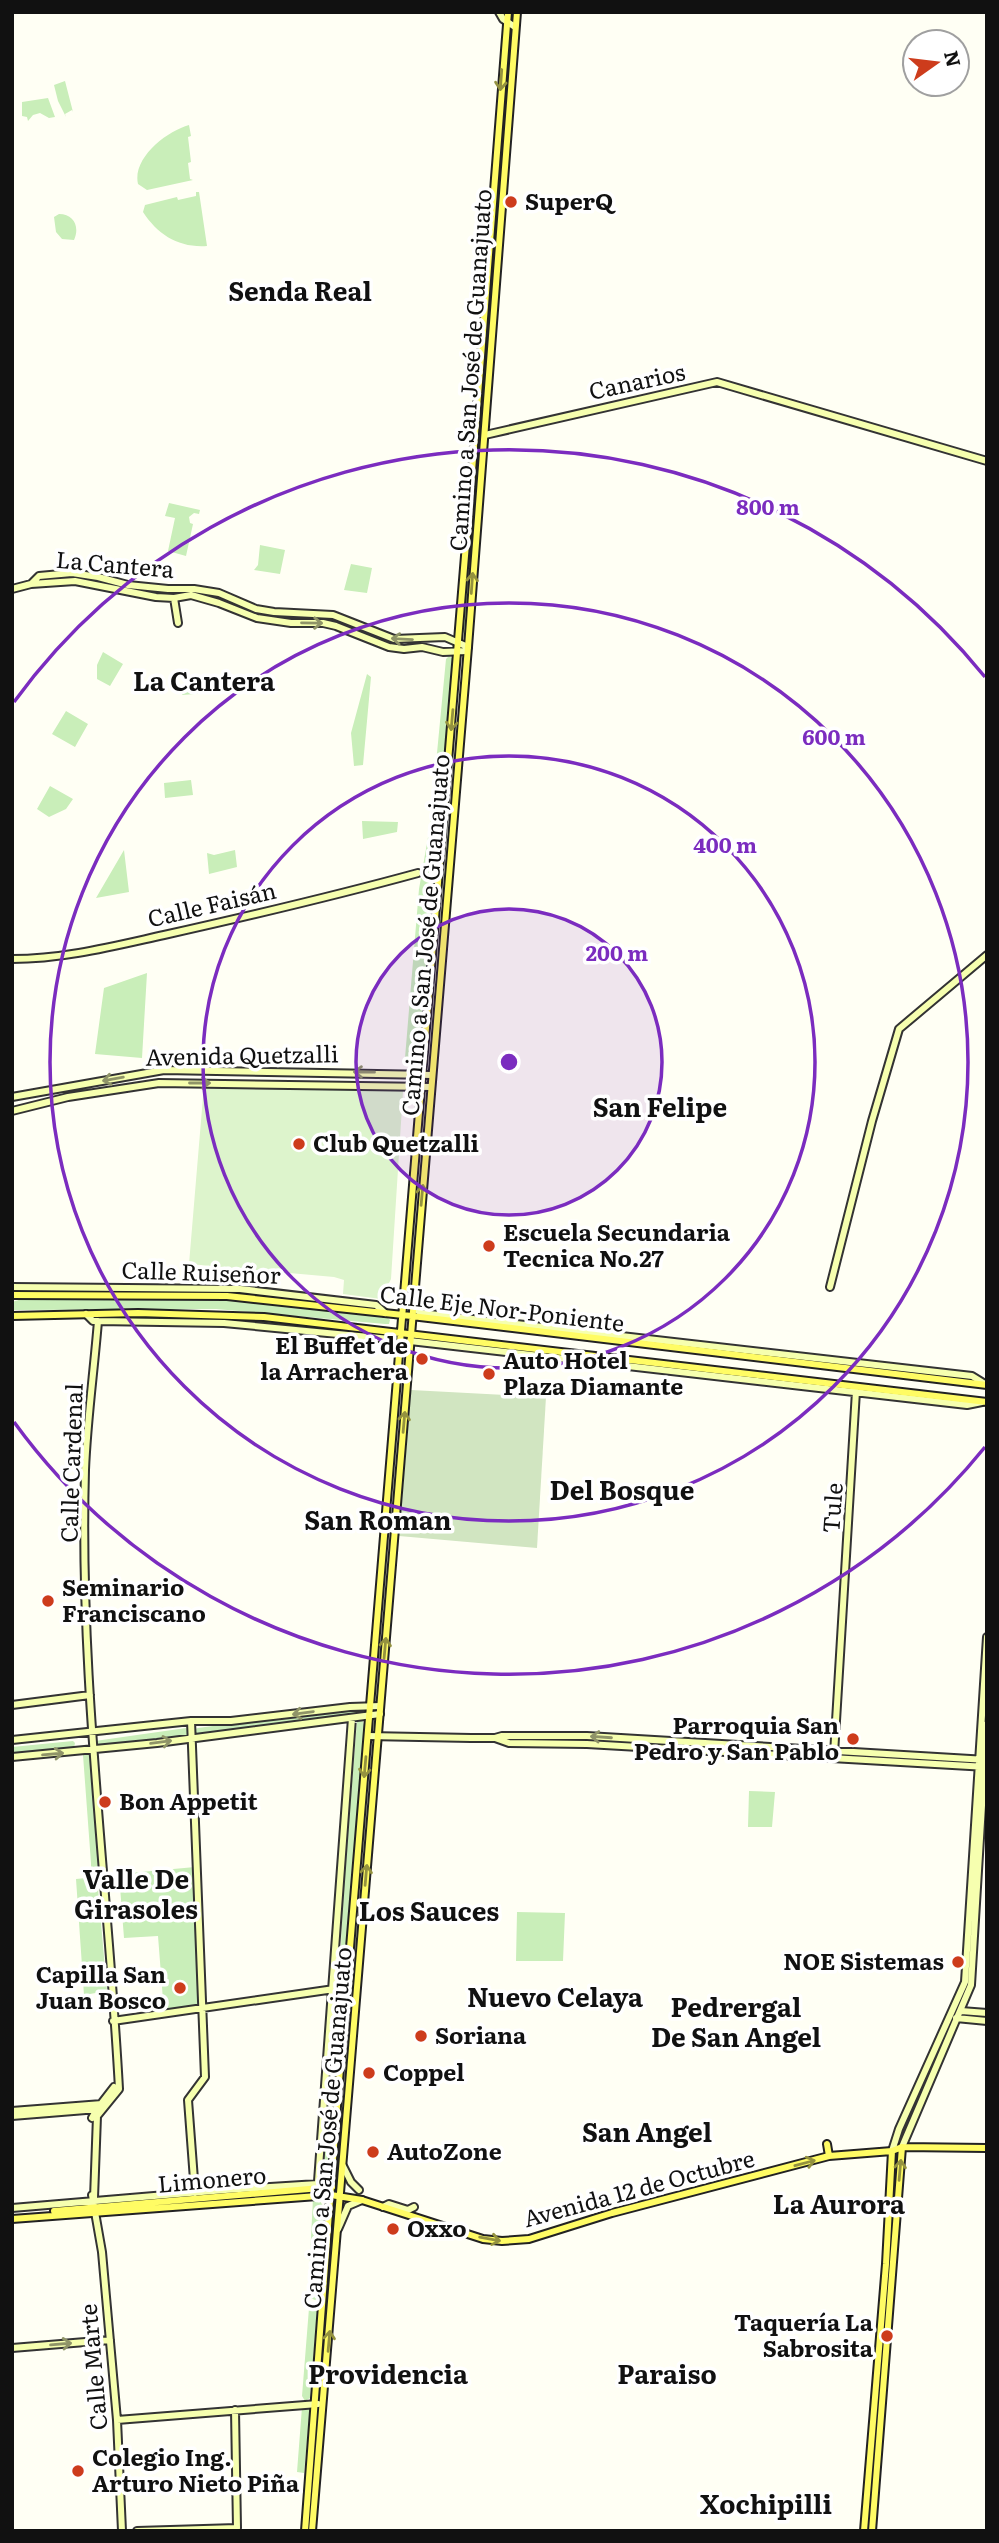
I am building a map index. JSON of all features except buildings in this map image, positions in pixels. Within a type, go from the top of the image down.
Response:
[{"type":"main road","name":"Camino a San José de Guanajuato","points":[[305,2531],[508,12]]},
{"type":"main road","name":"Camino a San José de Guanajuato","points":[[312,2531],[468,649],[517,12]]},
{"type":"main road","name":"Calle Eje Nor-Poniente","points":[[12,1295],[227,1296],[987,1385]]},
{"type":"main road","name":"Calle Eje Nor-Poniente","points":[[12,1315],[178,1314],[264,1317],[401,1332],[411,1337]]},
{"type":"main road","points":[[856,1390],[985,1402]]},
{"type":"main road","points":[[827,2144],[829,2156]]},
{"type":"main road","points":[[872,2531],[902,2147],[987,2148]]},
{"type":"main road","name":"Avenida 12 de Octubre","points":[[12,2217],[95,2205],[318,2189],[331,2191],[341,2197],[362,2200],[483,2239],[529,2239],[612,2213],[829,2156],[892,2151],[902,2147]]},
{"type":"main road","points":[[864,2531],[886,2264],[892,2151]]},
{"type":"street","points":[[499,12],[515,27]]},
{"type":"street","name":"Canarios","points":[[485,435],[718,382],[987,461]]},
{"type":"street","name":"La Cantera","points":[[31,584],[39,576],[72,573],[128,585],[168,590],[194,589],[219,593],[256,609],[333,615],[394,639],[445,636],[468,649]]},
{"type":"street","name":"La Cantera","points":[[31,584],[75,581],[98,584],[121,592],[174,598],[191,595],[271,621],[323,623],[389,647],[443,652],[468,649]]},
{"type":"street","points":[[12,589],[31,584]]},
{"type":"street","points":[[174,598],[178,623]]},
{"type":"street","points":[[430,649],[434,643],[431,638]]},
{"type":"street","name":"Calle Faisán","points":[[12,959],[40,959],[79,953],[211,925],[418,873]]},
{"type":"street","points":[[830,1286],[899,1029],[987,955]]},
{"type":"street","name":"Avenida Quetzalli","points":[[12,1097],[164,1070],[432,1075]]},
{"type":"street","name":"Avenida Quetzalli","points":[[12,1111],[68,1097],[159,1083],[431,1087]]},
{"type":"street","name":"Calle Ruiseñor","points":[[12,1287],[240,1289],[376,1305],[385,1313]]},
{"type":"street","points":[[413,1307],[421,1313],[972,1376],[987,1385]]},
{"type":"street","points":[[86,1314],[93,1321],[223,1323],[390,1339],[400,1351]]},
{"type":"street","name":"Calle Cardenal","points":[[98,1321],[85,1469],[91,1733],[113,2021]]},
{"type":"street","points":[[411,1337],[856,1390]]},
{"type":"street","name":"Tule","points":[[834,1755],[856,1390]]},
{"type":"street","points":[[983,1763],[987,1640]]},
{"type":"street","points":[[12,1704],[90,1695]]},
{"type":"street","points":[[12,1740],[191,1721],[231,1721],[380,1706]]},
{"type":"street","points":[[12,1757],[93,1750],[380,1714]]},
{"type":"street","points":[[12,2208],[95,2205],[195,2193],[318,2189],[352,1718]]},
{"type":"street","points":[[191,1721],[205,2077],[188,2100],[195,2193]]},
{"type":"street","points":[[902,2147],[955,2017],[965,1982],[987,1724]]},
{"type":"street","points":[[368,1736],[495,1738],[509,1743],[587,1744],[983,1763]]},
{"type":"street","points":[[113,2021],[348,1987]]},
{"type":"street","points":[[958,2009],[987,2013]]},
{"type":"street","points":[[955,2017],[987,2021]]},
{"type":"street","points":[[892,2151],[900,2129],[955,2017]]},
{"type":"street","name":"Calle Marte","points":[[113,2021],[119,2089],[93,2115],[92,2194],[110,2340],[122,2531]]},
{"type":"street","points":[[12,2110],[103,2106]]},
{"type":"street","points":[[12,2116],[103,2106]]},
{"type":"street","points":[[342,2165],[345,2174],[359,2190]]},
{"type":"street","points":[[338,2229],[348,2206],[362,2200]]},
{"type":"street","points":[[383,2207],[389,2204],[408,2210],[414,2207]]},
{"type":"street","points":[[12,2348],[110,2340]]},
{"type":"street","points":[[117,2420],[323,2404]]},
{"type":"street","points":[[137,2531],[237,2528],[235,2410]]},
{"type":"street","points":[[310,2452],[310,2490],[314,2495]]},
{"type":"green space","points":[[65,81],[73,112],[72,110],[65,114],[66,117],[54,85]]},
{"type":"green space","points":[[48,98],[55,117],[49,118],[40,113],[33,115],[28,121],[27,117],[22,116],[22,102]]},
{"type":"green space","points":[[189,125],[191,162],[188,163],[190,179],[193,180],[147,190],[138,184],[140,165],[146,155],[162,139]]},
{"type":"green space","points":[[497,164],[501,164],[465,632],[462,633]]},
{"type":"green space","points":[[196,192],[199,192],[207,246],[187,245],[170,238],[155,227],[143,212],[145,205],[177,197],[178,200],[196,196]]},
{"type":"green space","points":[[59,214],[69,216],[74,222],[74,240],[62,239],[56,232],[54,217]]},
{"type":"green space","points":[[169,503],[200,510],[199,514],[194,513],[189,517],[190,523],[193,524],[186,556],[168,551],[175,518],[165,516]]},
{"type":"green space","points":[[260,545],[285,550],[280,574],[254,570],[258,565]]},
{"type":"green space","points":[[351,564],[372,568],[367,593],[344,590]]},
{"type":"green space","points":[[103,652],[123,664],[110,686],[97,679],[97,665]]},
{"type":"green space","points":[[449,656],[453,659],[422,1042],[419,1068],[410,1068],[405,1058],[419,889],[430,826],[446,659]]},
{"type":"green space","points":[[367,674],[371,677],[363,765],[354,766],[351,733]]},
{"type":"green space","points":[[219,676],[221,692],[182,695],[189,679]]},
{"type":"green space","points":[[66,711],[88,724],[75,747],[52,734]]},
{"type":"green space","points":[[191,780],[193,795],[165,798],[164,783]]},
{"type":"green space","points":[[50,786],[73,799],[66,809],[49,817],[37,809]]},
{"type":"green space","points":[[362,821],[398,822],[397,832],[363,839]]},
{"type":"green space","points":[[124,850],[129,892],[96,898]]},
{"type":"green space","points":[[235,850],[237,867],[209,874],[207,853],[214,855]]},
{"type":"green space","points":[[147,973],[142,1058],[95,1054],[104,988]]},
{"type":"green space","name":"Club Quetzalli","points":[[204,1085],[403,1091],[391,1279],[381,1299],[343,1294],[344,1280],[334,1277],[189,1264]]},
{"type":"green space","points":[[22,1299],[251,1301],[387,1317],[390,1320],[389,1324],[385,1324],[216,1309],[12,1310],[12,1302]]},
{"type":"green space","points":[[411,1390],[546,1397],[537,1548],[399,1536]]},
{"type":"green space","points":[[356,1707],[367,1708],[366,1714],[194,1735],[195,1729],[198,1728]]},
{"type":"green space","points":[[362,1719],[365,1728],[346,1944],[341,1948],[342,1901],[357,1722]]},
{"type":"green space","points":[[186,1728],[189,1731],[187,1735],[99,1746],[96,1746],[95,1741]]},
{"type":"green space","points":[[73,1741],[74,1748],[12,1754],[12,1747]]},
{"type":"green space","points":[[90,1752],[99,1864],[95,1870],[91,1868],[83,1755]]},
{"type":"green space","points":[[749,1791],[775,1792],[772,1827],[748,1827]]},
{"type":"green space","points":[[195,1867],[202,2008],[164,2013],[158,1936],[124,1938],[119,1874]]},
{"type":"green space","points":[[97,1877],[107,1991],[84,1995],[76,1879]]},
{"type":"green space","points":[[517,1912],[565,1913],[563,1961],[516,1961]]},
{"type":"green space","points":[[338,1990],[342,1997],[328,2180],[321,2181],[336,1991]]},
{"type":"green space","points":[[313,2198],[318,2198],[325,2209],[318,2298],[315,2300],[308,2297]]},
{"type":"green space","points":[[309,2308],[317,2311],[310,2398],[305,2401],[302,2396]]},
{"type":"green space","points":[[308,2405],[310,2409],[304,2473],[297,2472],[302,2407]]},
{"type":"place","name":"SuperQ","points":[[511,202]]},
{"type":"place","name":"Club Quetzalli","points":[[299,1144]]},
{"type":"place","name":"Escuela Secundaria Tecnica No.27","points":[[489,1246]]},
{"type":"place","name":"El Buffet de la Arrachera","points":[[422,1359]]},
{"type":"place","name":"Auto Hotel Plaza Diamante","points":[[489,1374]]},
{"type":"place","name":"Seminario Franciscano","points":[[48,1601]]},
{"type":"place","name":"Parroquia San Pedro y San Pablo","points":[[853,1739]]},
{"type":"place","name":"Bon Appetit","points":[[105,1802]]},
{"type":"place","name":"NOE Sistemas","points":[[958,1962]]},
{"type":"place","name":"Capilla San Juan Bosco","points":[[180,1988]]},
{"type":"place","name":"Soriana","points":[[421,2036]]},
{"type":"place","name":"Coppel","points":[[369,2073]]},
{"type":"place","name":"AutoZone","points":[[373,2152]]},
{"type":"place","name":"Oxxo","points":[[393,2229]]},
{"type":"place","name":"Taquería La Sabrosita","points":[[887,2336]]},
{"type":"place","name":"Colegio Ing. Arturo Nieto Piña","points":[[78,2471]]},
{"type":"district","name":"Senda Real","points":[[300,292]]},
{"type":"district","name":"La Cantera","points":[[204,682]]},
{"type":"district","name":"San Felipe","points":[[660,1108]]},
{"type":"district","name":"Del Bosque","points":[[622,1491]]},
{"type":"district","name":"San Roman","points":[[378,1521]]},
{"type":"district","name":"Valle De Girasoles","points":[[136,1895]]},
{"type":"district","name":"Los Sauces","points":[[429,1912]]},
{"type":"district","name":"Nuevo Celaya","points":[[555,1998]]},
{"type":"district","name":"Pedrergal De San Angel","points":[[736,2023]]},
{"type":"district","name":"San Angel","points":[[647,2133]]},
{"type":"district","name":"La Aurora","points":[[839,2205]]},
{"type":"district","name":"Providencia","points":[[388,2375]]},
{"type":"district","name":"Paraiso","points":[[667,2375]]},
{"type":"district","name":"Xochipilli","points":[[766,2505]]}]
